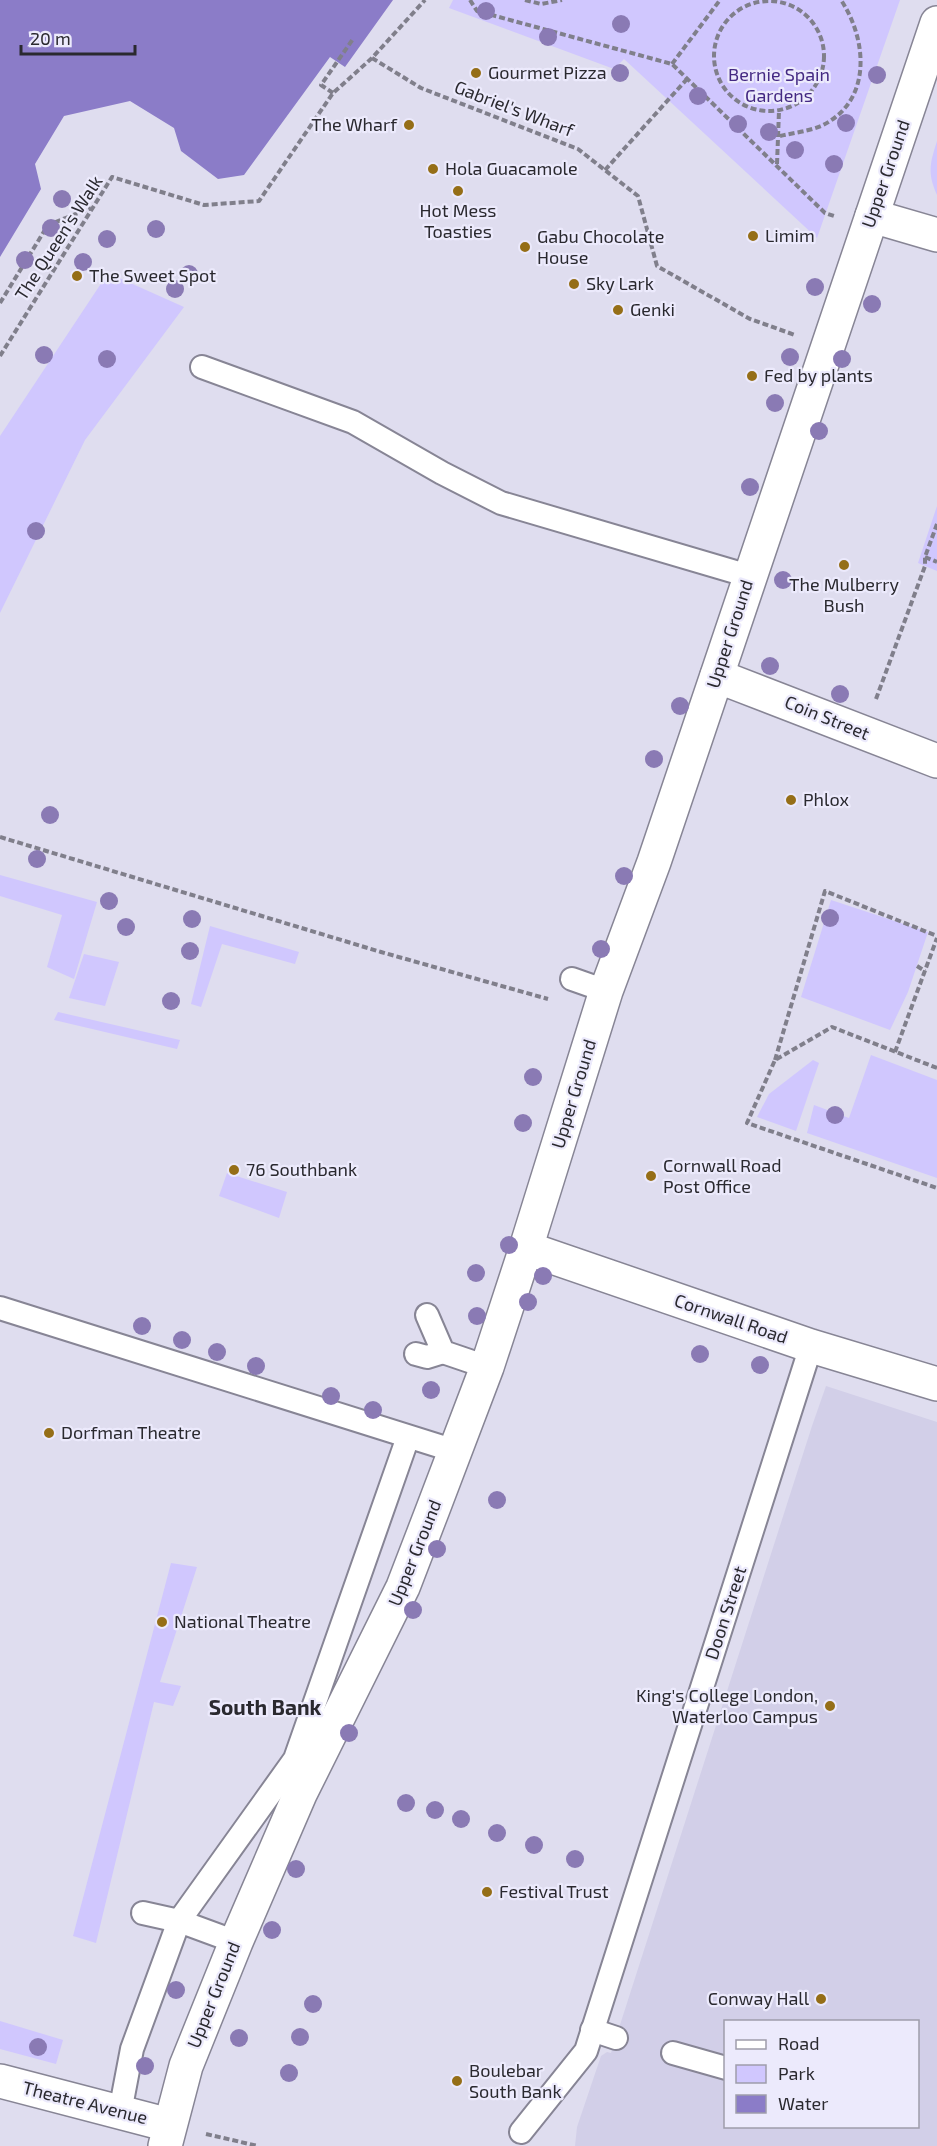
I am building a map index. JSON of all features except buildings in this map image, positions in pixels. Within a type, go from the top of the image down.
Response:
[{"type":"street","name":"Upper Ground","points":[[167,2135],[186,2067],[236,1942],[300,1794],[403,1587],[487,1366],[606,991],[654,862],[717,676],[858,218],[937,23]]},
{"type":"street","points":[[858,218],[937,235]]},
{"type":"street","name":"Coin Street","points":[[717,676],[937,760]]},
{"type":"street","name":"Cornwall Road","points":[[526,1248],[811,1346],[937,1384]]},
{"type":"street","name":"Theatre Avenue","points":[[0,2081],[120,2112],[167,2135]]},
{"type":"lane","points":[[202,367],[352,422],[442,473],[501,502],[749,576]]},
{"type":"lane","points":[[572,979],[606,991]]},
{"type":"lane","points":[[0,1308],[455,1451]]},
{"type":"lane","points":[[427,1315],[443,1352]]},
{"type":"lane","name":"Doon Street","points":[[589,2041],[811,1346]]},
{"type":"lane","points":[[416,1354],[427,1357],[443,1352],[487,1366]]},
{"type":"lane","points":[[120,2112],[132,2049],[179,1922],[295,1759],[408,1437]]},
{"type":"lane","points":[[143,1913],[179,1922],[236,1942]]},
{"type":"lane","points":[[521,2132],[589,2041],[616,2038]]},
{"type":"lane","points":[[673,2053],[724,2067]]},
{"type":"path","name":"The Queen's Walk","points":[[0,356],[112,177],[204,206],[259,201],[333,93],[372,58],[425,0]]},
{"type":"path","points":[[470,0],[477,11],[672,64],[825,213],[858,218]]},
{"type":"path","points":[[525,0],[541,4],[562,0]]},
{"type":"path","points":[[672,64],[720,0]]},
{"type":"path","points":[[780,136],[820,126],[844,110],[854,92],[861,71],[861,49],[856,29],[841,0]]},
{"type":"path","points":[[771,1],[796,8],[813,22],[823,42],[824,64],[816,85],[801,102],[780,111],[753,109],[730,96],[716,74],[714,47],[724,23],[745,6],[771,1]]},
{"type":"path","points":[[333,93],[321,85],[353,39]]},
{"type":"path","name":"Gabriel's Wharf","points":[[372,58],[421,88],[578,149],[638,196],[657,266],[750,320],[799,336]]},
{"type":"path","points":[[605,170],[687,79]]},
{"type":"path","points":[[777,164],[780,111]]},
{"type":"path","points":[[0,303],[48,225],[92,208]]},
{"type":"path","points":[[863,733],[937,524]]},
{"type":"path","points":[[925,557],[937,562]]},
{"type":"path","points":[[0,837],[381,952],[558,1002]]},
{"type":"path","points":[[895,1052],[937,937],[825,891],[775,1060],[747,1124],[937,1188]]},
{"type":"path","points":[[916,966],[925,971]]},
{"type":"path","points":[[775,1060],[832,1027],[937,1068]]},
{"type":"path","points":[[205,2133],[258,2146]]},
{"type":"shaded area","name":"King's College London, Waterloo Campus","points":[[826,1386],[937,1422],[937,2146],[575,2146],[577,2127],[601,2056],[607,2052],[611,2053]]},
{"type":"green space","name":"Bernie Spain Gardens","points":[[453,0],[900,0],[817,238],[624,59],[614,69],[449,8]]},
{"type":"green space","points":[[937,141],[937,195],[931,168]]},
{"type":"green space","points":[[108,273],[184,307],[85,440],[0,613],[0,436]]},
{"type":"green space","points":[[937,506],[937,571],[918,563]]},
{"type":"green space","points":[[0,875],[97,902],[74,979],[47,967],[62,915],[0,896]]},
{"type":"green space","points":[[831,900],[928,932],[908,992],[890,1030],[801,997]]},
{"type":"green space","points":[[210,926],[299,952],[295,964],[222,944],[201,1007],[191,1004]]},
{"type":"green space","points":[[84,954],[119,962],[105,1006],[69,998]]},
{"type":"green space","points":[[58,1012],[180,1040],[177,1049],[54,1020]]},
{"type":"green space","points":[[871,1055],[937,1080],[937,1178],[807,1133],[814,1105],[849,1118]]},
{"type":"green space","points":[[813,1060],[819,1063],[796,1131],[757,1117],[769,1094]]},
{"type":"green space","points":[[227,1173],[287,1192],[279,1218],[219,1196]]},
{"type":"green space","points":[[171,1563],[197,1567],[160,1682],[181,1686],[173,1706],[154,1702],[96,1943],[73,1936]]},
{"type":"green space","points":[[0,2021],[63,2040],[56,2064],[0,2049]]},
{"type":"water","points":[[0,0],[393,0],[345,67],[330,57],[244,175],[218,179],[181,151],[174,128],[130,101],[64,116],[35,164],[41,189],[0,257]]},
{"type":"place","name":"Gourmet Pizza","points":[[476,73]]},
{"type":"place","name":"The Wharf","points":[[409,125]]},
{"type":"place","name":"Hola Guacamole","points":[[433,169]]},
{"type":"place","name":"Hot Mess Toasties","points":[[458,191]]},
{"type":"place","name":"Limim","points":[[753,236]]},
{"type":"place","name":"Gabu Chocolate House","points":[[525,247]]},
{"type":"place","name":"The Sweet Spot","points":[[77,276]]},
{"type":"place","name":"Sky Lark","points":[[574,284]]},
{"type":"place","name":"Genki","points":[[618,310]]},
{"type":"place","name":"Fed by plants","points":[[752,376]]},
{"type":"place","name":"The Mulberry Bush","points":[[844,565]]},
{"type":"place","name":"Phlox","points":[[791,800]]},
{"type":"place","name":"76 Southbank","points":[[234,1170]]},
{"type":"place","name":"Cornwall Road Post Office","points":[[651,1176]]},
{"type":"place","name":"Dorfman Theatre","points":[[49,1433]]},
{"type":"place","name":"National Theatre","points":[[162,1622]]},
{"type":"place","name":"King's College London, Waterloo Campus","points":[[830,1706]]},
{"type":"place","name":"Festival Trust","points":[[487,1892]]},
{"type":"place","name":"Conway Hall","points":[[821,1999]]},
{"type":"place","name":"Boulebar South Bank","points":[[457,2081]]},
{"type":"district","name":"South Bank","points":[[265,1708]]}]
